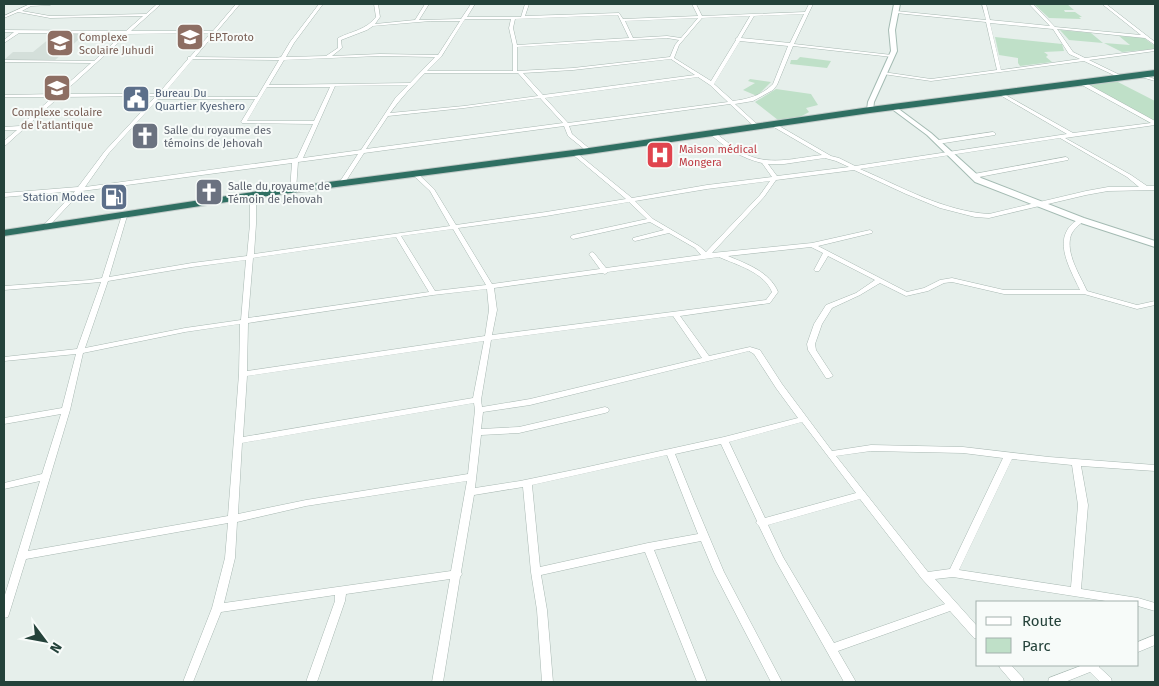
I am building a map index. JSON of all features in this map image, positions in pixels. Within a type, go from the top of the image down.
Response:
[{"type":"highway","points":[[4,233],[253,195],[589,151],[870,110],[1155,73]]},
{"type":"street","points":[[4,17],[32,4],[50,4]]},
{"type":"street","points":[[4,144],[160,4]]},
{"type":"street","points":[[44,228],[80,189],[107,152],[238,4]]},
{"type":"street","points":[[316,123],[245,123],[283,58],[321,4]]},
{"type":"street","points":[[326,57],[340,48],[339,39],[352,32],[366,30],[373,25],[378,18],[376,4]]},
{"type":"street","points":[[416,21],[427,4]]},
{"type":"street","points":[[342,183],[386,115],[439,56],[473,4]]},
{"type":"street","points":[[522,18],[527,4]]},
{"type":"street","points":[[694,4],[701,17]]},
{"type":"street","points":[[4,195],[80,189],[751,100],[776,85],[791,45],[811,4]]},
{"type":"street","points":[[870,110],[871,102],[892,56],[894,47],[892,30],[897,4]]},
{"type":"street","points":[[984,4],[999,70]]},
{"type":"street","points":[[1031,4],[1054,28],[1071,52],[1120,77]]},
{"type":"street","points":[[1104,4],[1155,44]]},
{"type":"street","points":[[18,10],[50,16],[146,15]]},
{"type":"street","points":[[896,12],[1145,37]]},
{"type":"street","points":[[622,20],[807,13]]},
{"type":"street","points":[[373,25],[416,21],[619,14],[632,39]]},
{"type":"street","points":[[712,84],[752,15]]},
{"type":"street","points":[[672,58],[675,48],[701,17]]},
{"type":"street","points":[[513,18],[510,28],[515,46],[517,72],[543,96],[566,124],[570,135],[589,151]]},
{"type":"street","points":[[4,31],[213,32]]},
{"type":"street","points":[[4,42],[18,31]]},
{"type":"street","points":[[515,46],[667,37],[682,39]]},
{"type":"street","points":[[737,39],[892,56]]},
{"type":"street","points":[[883,73],[931,80],[1155,50]]},
{"type":"street","points":[[190,58],[439,56]]},
{"type":"street","points":[[424,72],[517,72],[580,69],[672,58],[712,84],[756,127]]},
{"type":"street","points":[[4,61],[95,62]]},
{"type":"street","points":[[1140,75],[1155,80]]},
{"type":"street","points":[[386,115],[464,107],[698,76]]},
{"type":"street","points":[[1082,83],[1155,124]]},
{"type":"street","points":[[266,86],[413,84]]},
{"type":"street","points":[[293,190],[297,160],[333,86]]},
{"type":"street","points":[[1002,94],[1072,135]]},
{"type":"street","points":[[4,96],[258,98]]},
{"type":"street","points":[[894,108],[938,142],[974,176],[992,186],[1081,220],[1154,243]]},
{"type":"street","points":[[4,288],[87,283],[192,265],[398,236],[707,187],[834,171],[1155,124]]},
{"type":"street","points":[[774,125],[828,156],[852,167],[922,198],[974,215],[989,216],[1108,189],[1155,188]]},
{"type":"street","points":[[4,128],[22,128]]},
{"type":"street","points":[[712,133],[732,151],[764,162],[797,161],[828,156]]},
{"type":"street","points":[[938,142],[994,134]]},
{"type":"street","points":[[1062,138],[1129,176],[1145,188]]},
{"type":"street","points":[[573,152],[631,200],[651,220],[697,247],[706,256]]},
{"type":"street","points":[[974,176],[1066,159]]},
{"type":"street","points":[[764,162],[775,178]]},
{"type":"street","points":[[414,173],[432,190],[490,286],[492,310],[477,400],[479,410],[470,492],[438,682]]},
{"type":"street","points":[[706,256],[762,196],[775,178]]},
{"type":"street","points":[[188,682],[217,608],[230,558],[253,195]]},
{"type":"street","points":[[4,614],[7,593],[22,556],[66,410],[80,351],[105,280],[124,216]]},
{"type":"street","points":[[573,237],[651,220]]},
{"type":"street","points":[[1081,220],[1068,231],[1066,240],[1069,258],[1084,292]]},
{"type":"street","points":[[635,240],[670,232]]},
{"type":"street","points":[[4,359],[80,351],[141,338],[244,321],[433,293],[605,272],[706,256],[721,256],[812,245],[870,232]]},
{"type":"street","points":[[398,236],[433,293]]},
{"type":"street","points":[[812,245],[906,294],[920,291],[942,281],[952,280],[1004,292],[1084,292],[1137,307],[1155,302]]},
{"type":"street","points":[[817,270],[826,252]]},
{"type":"street","points":[[592,254],[605,272]]},
{"type":"street","points":[[243,374],[488,338],[768,302],[775,292],[768,279],[721,256]]},
{"type":"street","points":[[829,376],[812,350],[811,344],[824,313],[837,302],[858,294],[880,280]]},
{"type":"street","points":[[675,314],[707,359]]},
{"type":"street","points":[[479,410],[530,402],[750,349],[757,352],[830,454],[926,576],[976,633]]},
{"type":"street","points":[[238,441],[477,400]]},
{"type":"street","points":[[4,421],[66,410]]},
{"type":"street","points":[[477,432],[519,430],[605,410]]},
{"type":"street","points":[[470,492],[527,483],[724,440],[804,420]]},
{"type":"street","points":[[724,440],[761,523],[779,558],[850,682]]},
{"type":"street","points":[[830,454],[871,448],[920,448],[963,450],[1153,469]]},
{"type":"street","points":[[670,451],[719,572],[777,682]]},
{"type":"street","points":[[953,574],[1009,455]]},
{"type":"street","points":[[1076,462],[1083,505],[1076,593]]},
{"type":"street","points":[[4,486],[45,477]]},
{"type":"street","points":[[22,556],[306,503],[472,477]]},
{"type":"street","points":[[527,483],[536,572],[542,610],[547,682]]},
{"type":"street","points":[[761,523],[862,495]]},
{"type":"street","points":[[536,572],[704,537]]},
{"type":"street","points":[[648,548],[702,682]]},
{"type":"street","points":[[217,608],[457,574]]},
{"type":"street","points":[[926,576],[953,574],[1130,601]]},
{"type":"street","points":[[312,682],[337,609],[341,590]]},
{"type":"street","points":[[1139,603],[1155,607]]},
{"type":"street","points":[[831,649],[952,606]]},
{"type":"street","points":[[1139,647],[1155,640]]},
{"type":"street","points":[[1005,666],[1019,682]]},
{"type":"street","points":[[1053,682],[1093,666],[1107,682]]},
{"type":"shaded area","name":"Complexe Scolaire Juhudi","points":[[86,33],[54,61],[4,60],[13,52],[33,52],[55,34]]},
{"type":"green space","points":[[1034,4],[1067,4],[1074,10],[1064,10],[1065,12],[1075,12],[1082,17],[1079,17],[1081,19],[1049,18]]},
{"type":"green space","points":[[1060,30],[1091,33],[1103,43],[1069,40]]},
{"type":"green space","points":[[1119,36],[1144,38],[1155,46],[1155,49],[1122,52],[1104,43],[1130,45]]},
{"type":"green space","points":[[995,37],[1062,44],[1064,51],[1044,52],[1048,55],[1046,57],[1052,62],[1020,66],[1018,58],[999,55]]},
{"type":"green space","points":[[800,57],[831,61],[827,68],[790,64],[791,60],[797,60]]},
{"type":"green space","points":[[750,79],[771,82],[757,96],[743,90],[755,83],[748,81]]},
{"type":"green space","points":[[1114,80],[1155,101],[1155,126],[1087,87],[1090,84]]},
{"type":"green space","points":[[776,89],[811,94],[818,105],[806,108],[809,112],[800,117],[778,120],[755,102]]},
{"type":"place","name":"EP.Toroto","points":[[190,37]]},
{"type":"place","name":"Complexe Scolaire Juhudi","points":[[60,43]]},
{"type":"place","name":"Complexe scolaire de l'atlantique","points":[[57,88]]},
{"type":"place","name":"Bureau Du Quartier Kyeshero","points":[[136,99]]},
{"type":"place","name":"Salle du royaume des témoins de Jehovah","points":[[145,136]]},
{"type":"place","name":"Maison médical Mongera","points":[[660,155]]},
{"type":"place","name":"Salle du royaume de Témoin de Jehovah","points":[[209,192]]},
{"type":"place","name":"Station Modee","points":[[114,197]]}]
